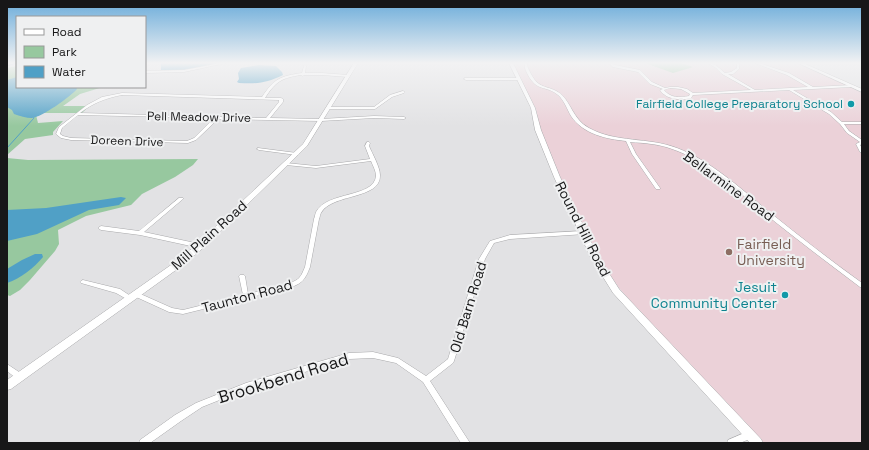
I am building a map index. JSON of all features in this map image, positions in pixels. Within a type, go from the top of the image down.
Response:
[{"type":"main road","name":"Mill Plain Road","points":[[7,386],[133,297],[184,260],[200,246],[297,154],[307,142],[343,84]]},
{"type":"main road","name":"Round Hill Road","points":[[521,84],[532,105],[542,140],[583,233],[594,256],[616,291],[757,443]]},
{"type":"main road","points":[[847,84],[862,91]]},
{"type":"street","points":[[263,98],[275,84]]},
{"type":"street","name":"Bellarmine Road","points":[[535,84],[557,93],[564,100],[576,122],[587,129],[601,135],[628,141],[664,145],[688,154],[726,180],[862,286]]},
{"type":"street","points":[[654,84],[664,88],[676,88],[691,93],[813,89],[851,86]]},
{"type":"street","points":[[743,84],[756,91]]},
{"type":"street","points":[[806,84],[813,89]]},
{"type":"street","points":[[691,93],[809,86],[851,86]]},
{"type":"street","points":[[664,88],[662,90],[663,93],[676,98],[690,97],[691,93]]},
{"type":"street","points":[[785,88],[824,109],[841,123],[848,132],[862,143],[858,144],[862,152]]},
{"type":"street","points":[[328,108],[375,108],[391,96],[403,92]]},
{"type":"street","points":[[78,114],[95,101],[119,94],[263,98],[281,100],[267,119]]},
{"type":"street","name":"Doreen Drive","points":[[78,114],[59,130],[58,134],[60,136],[71,139],[188,142],[195,139],[217,118]]},
{"type":"street","name":"Pell Meadow Drive","points":[[78,114],[321,120],[374,117],[404,118]]},
{"type":"street","points":[[841,123],[862,123]]},
{"type":"street","points":[[628,141],[634,154],[658,188]]},
{"type":"street","name":"Taunton Road","points":[[82,282],[118,291],[179,312],[198,310],[291,285],[302,279],[306,271],[315,236],[319,212],[329,203],[340,198],[365,191],[372,186],[378,178],[367,146],[368,143]]},
{"type":"street","points":[[259,149],[297,154]]},
{"type":"street","points":[[286,164],[316,167],[372,160]]},
{"type":"street","points":[[140,233],[181,199]]},
{"type":"street","points":[[101,228],[140,233],[200,246]]},
{"type":"street","name":"Old Barn Road","points":[[426,380],[451,361],[482,259],[492,242],[510,237],[583,233]]},
{"type":"street","points":[[242,276],[246,297]]},
{"type":"street","name":"Brookbend Road","points":[[143,443],[199,405],[246,386],[349,356],[373,355],[398,361],[426,380],[466,443]]},
{"type":"street","points":[[7,367],[20,376]]},
{"type":"street","points":[[731,443],[749,435]]},
{"type":"shaded area","name":"Fairfield University","points":[[522,84],[844,84],[862,92],[862,443],[764,443],[668,343],[619,288],[589,243],[540,128],[536,109]]},
{"type":"green space","points":[[7,84],[16,84],[16,88],[100,88],[80,94],[63,106],[89,106],[82,113],[41,113],[36,115],[38,123],[63,121],[53,132],[53,135],[25,139],[7,155]]},
{"type":"green space","points":[[7,158],[28,160],[198,159],[193,165],[175,177],[142,194],[131,205],[86,216],[58,230],[59,244],[55,251],[20,290],[10,296],[7,295]]},
{"type":"water","points":[[7,84],[16,84],[16,88],[77,89],[62,101],[37,117],[32,118],[14,114],[12,110],[7,107]]},
{"type":"water","points":[[121,197],[126,198],[119,205],[89,210],[37,234],[7,241],[7,210],[46,208]]},
{"type":"water","points":[[35,254],[42,254],[43,257],[27,272],[7,283],[7,269]]},
{"type":"waterway","points":[[7,148],[34,118],[33,116]]},
{"type":"place","name":"Fairfield College Preparatory School","points":[[851,104]]},
{"type":"place","name":"Fairfield University","points":[[729,252]]},
{"type":"place","name":"Jesuit Community Center","points":[[785,295]]}]
